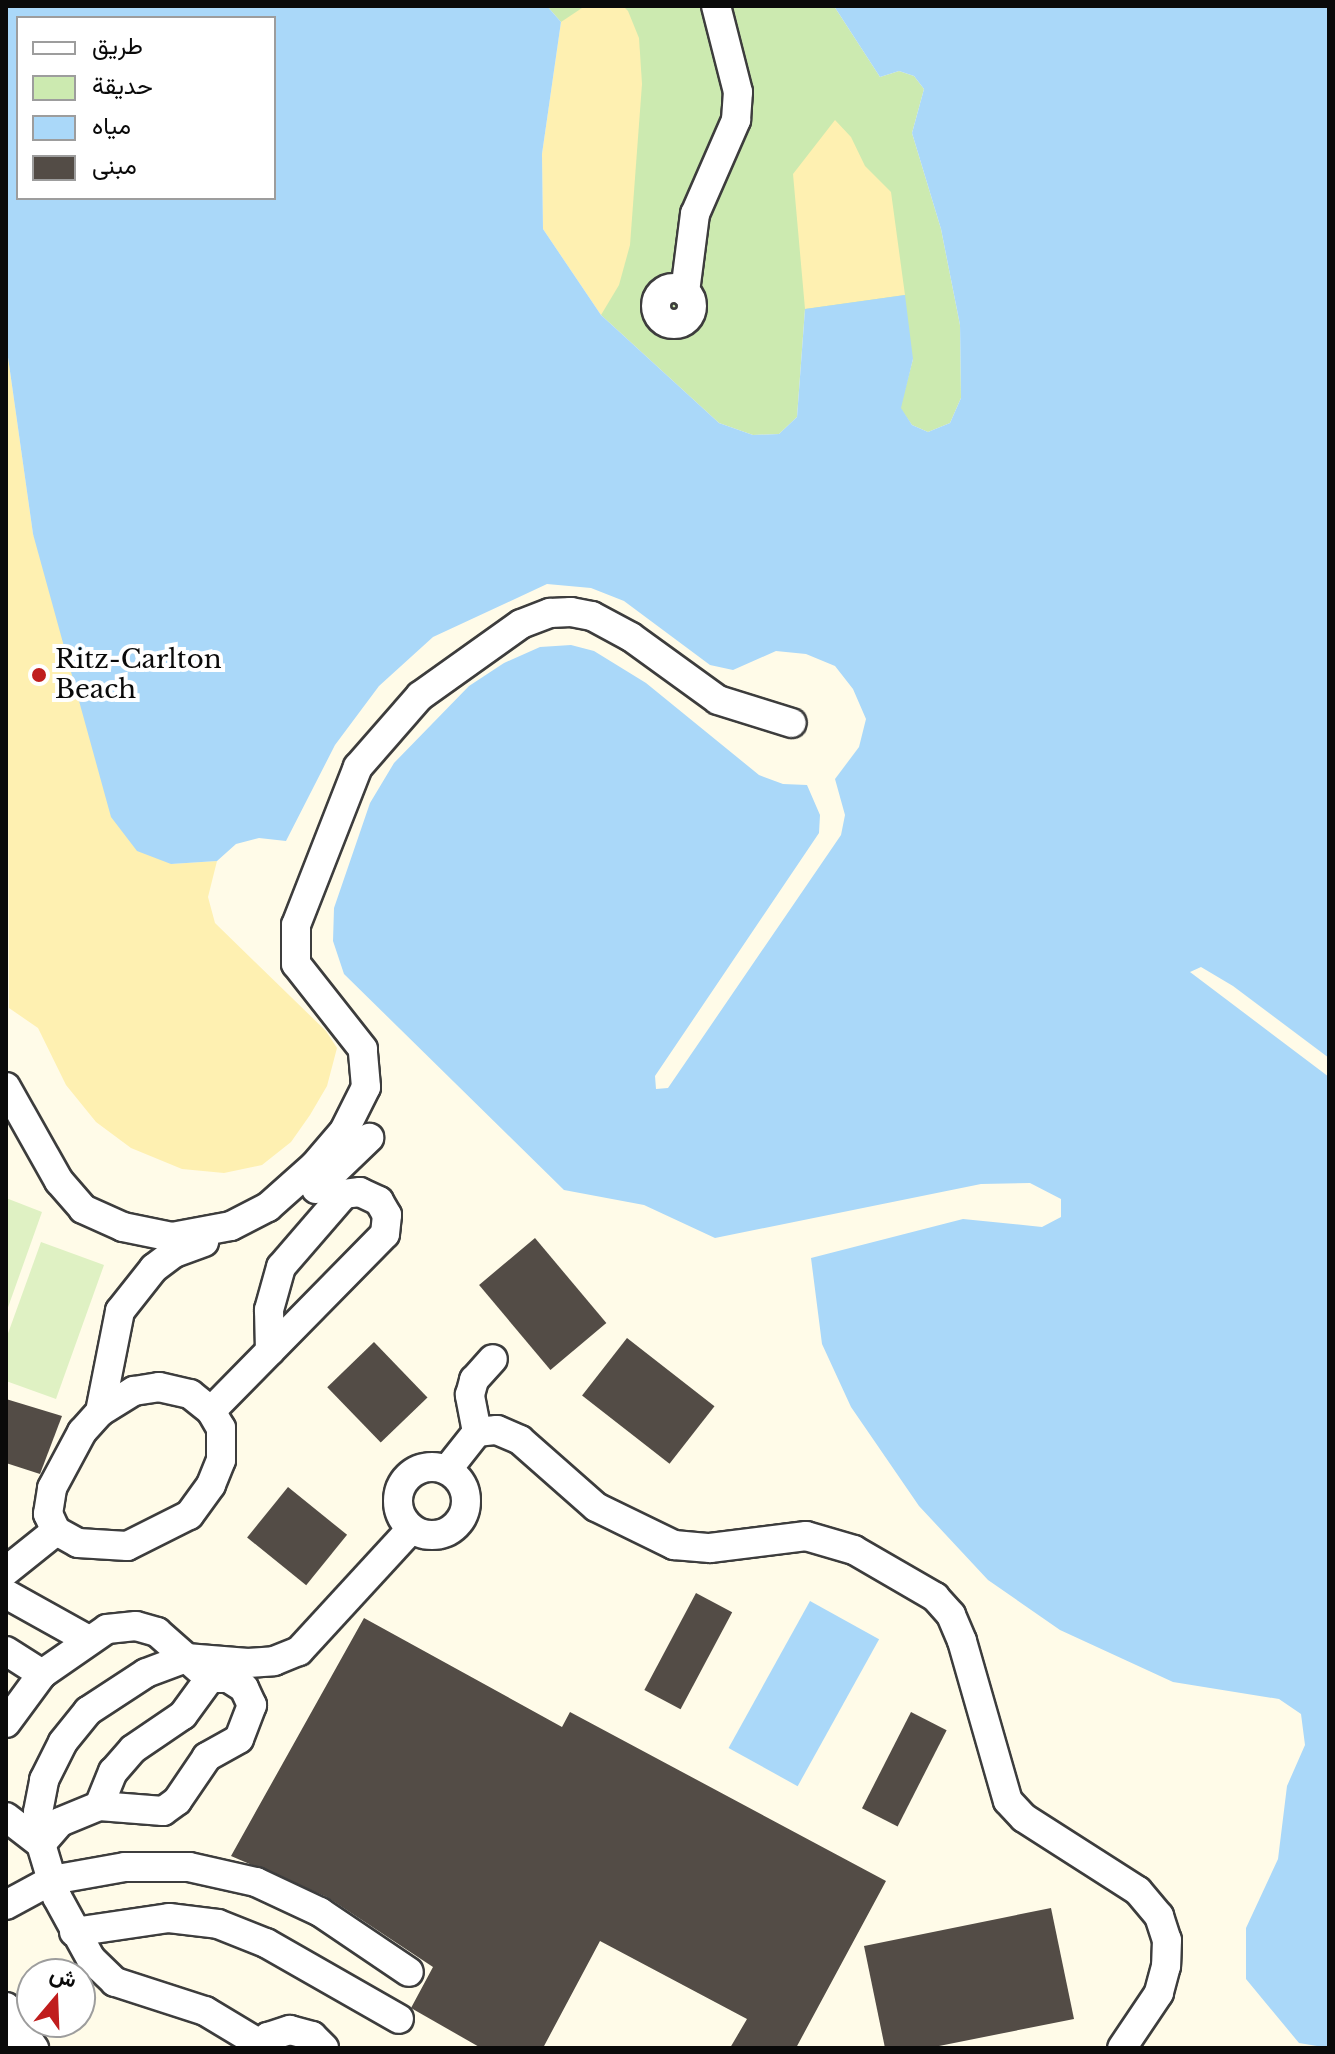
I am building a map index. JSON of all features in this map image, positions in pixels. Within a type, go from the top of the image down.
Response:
[{"type":"lane","points":[[685,292],[695,214],[736,120],[736,79],[716,6]]},
{"type":"lane","points":[[6,1087],[59,1181],[83,1209],[173,1245],[277,1220],[336,1156],[357,1111],[367,1066],[363,1049],[302,977],[296,964],[296,925],[358,767],[420,696],[521,624],[550,613],[571,612],[592,616],[631,637],[718,700],[792,723]]},
{"type":"lane","points":[[336,1156],[369,1138]]},
{"type":"lane","points":[[211,1411],[270,1351],[385,1234],[387,1215],[379,1201],[360,1192],[344,1194],[281,1267],[269,1310],[270,1351]]},
{"type":"lane","points":[[100,1412],[120,1311],[173,1245]]},
{"type":"lane","points":[[477,1432],[470,1395],[474,1380],[493,1359]]},
{"type":"lane","points":[[159,1387],[190,1394],[211,1411],[221,1428],[221,1460],[189,1515],[127,1546],[78,1543],[56,1531],[48,1514],[52,1488],[67,1455],[100,1412],[134,1391],[159,1387]]},
{"type":"lane","points":[[447,1470],[477,1432],[497,1430],[520,1440],[596,1507],[674,1545],[710,1548],[815,1538],[854,1550],[935,1597],[951,1615],[962,1641],[1008,1801],[1024,1818],[1138,1891],[1159,1916],[1167,1940],[1166,1966],[1159,1993],[1122,2048]]},
{"type":"lane","points":[[427,1468],[447,1470],[466,1495],[461,1518],[443,1534],[411,1529],[400,1513],[404,1484],[427,1468]]},
{"type":"lane","points":[[324,2048],[312,2036],[290,2030],[259,2046],[205,2011],[115,1982],[74,1932],[41,1844],[38,1812],[44,1780],[63,1742],[88,1711],[113,1692],[186,1658],[248,1663],[274,1661],[299,1651],[411,1529]]},
{"type":"lane","points":[[6,1571],[56,1531]]},
{"type":"lane","points":[[6,1594],[87,1639]]},
{"type":"lane","points":[[6,1723],[42,1674],[87,1639],[107,1629],[136,1626],[157,1632],[210,1678],[228,1678],[244,1688],[252,1705],[239,1739],[207,1757],[177,1801],[163,1811],[99,1806],[60,1822],[41,1844]]},
{"type":"lane","points":[[6,1651],[42,1674]]},
{"type":"lane","points":[[99,1806],[113,1772],[133,1749],[183,1715],[210,1678]]},
{"type":"lane","points":[[183,1715],[186,1735],[207,1757]]},
{"type":"lane","points":[[6,1817],[41,1844]]},
{"type":"lane","points":[[6,1905],[52,1880],[125,1867],[189,1867],[256,1882],[320,1912],[409,1972]]},
{"type":"lane","points":[[74,1932],[169,1918],[218,1924],[266,1943],[399,2019]]},
{"type":"lane","points":[[6,2007],[34,2048]]},
{"type":"green space","points":[[547,6],[834,6],[880,77],[899,71],[914,76],[924,89],[912,133],[941,229],[960,325],[961,398],[950,423],[928,432],[912,425],[900,408],[913,359],[805,309],[797,417],[779,434],[753,435],[719,423],[601,315],[561,22]]},
{"type":"green space","points":[[6,1198],[42,1212],[6,1313]]},
{"type":"green space","points":[[41,1242],[104,1265],[56,1399],[6,1381],[6,1339]]},
{"type":"sand","points":[[585,6],[623,6],[628,11],[639,38],[642,84],[630,245],[619,285],[601,315],[543,229],[542,154],[561,22]]},
{"type":"sand","points":[[835,120],[851,137],[865,166],[891,192],[905,295],[805,309],[793,174]]},
{"type":"sand","name":"Ritz-Carlton Beach","points":[[6,343],[33,534],[171,864],[217,861],[208,897],[215,923],[326,1031],[337,1048],[327,1086],[310,1115],[291,1142],[262,1165],[224,1173],[182,1169],[131,1148],[96,1122],[66,1085],[38,1028],[9,1008]]},
{"type":"water","points":[[6,6],[547,6],[561,22],[542,154],[543,229],[601,315],[719,423],[753,435],[779,434],[797,417],[805,309],[905,295],[913,359],[901,408],[912,425],[928,432],[950,423],[961,398],[960,325],[941,229],[912,133],[924,89],[914,76],[899,71],[880,77],[834,6],[1329,6],[1329,1058],[1233,986],[1201,967],[1190,972],[1329,1077],[1329,2048],[1299,2043],[1246,1979],[1246,1928],[1278,1859],[1287,1786],[1305,1745],[1301,1714],[1279,1699],[1173,1682],[1060,1630],[988,1580],[919,1506],[851,1407],[822,1344],[811,1258],[963,1219],[1042,1227],[1061,1217],[1061,1199],[1030,1183],[981,1184],[715,1238],[644,1205],[564,1190],[344,974],[333,941],[334,908],[370,803],[394,763],[469,686],[504,663],[540,647],[571,645],[594,651],[646,683],[759,775],[783,784],[807,785],[820,815],[819,833],[655,1076],[656,1089],[668,1088],[841,835],[845,815],[835,779],[859,747],[866,719],[853,689],[835,666],[806,654],[776,651],[733,670],[710,665],[624,601],[591,588],[547,584],[433,637],[379,686],[335,745],[286,841],[259,838],[236,844],[217,861],[171,864],[137,851],[111,817],[33,534],[6,343]]},
{"type":"water","points":[[810,1601],[879,1639],[798,1786],[729,1748]]},
{"type":"building","points":[[535,1238],[606,1323],[550,1370],[479,1285]]},
{"type":"building","points":[[627,1338],[714,1406],[670,1464],[582,1396]]},
{"type":"building","points":[[374,1342],[427,1397],[381,1443],[327,1387]]},
{"type":"building","points":[[6,1399],[62,1416],[40,1474],[6,1463]]},
{"type":"building","points":[[288,1487],[347,1535],[306,1585],[247,1538]]},
{"type":"building","points":[[696,1593],[732,1612],[681,1709],[644,1690]]},
{"type":"building","points":[[364,1618],[562,1727],[570,1712],[886,1881],[796,2048],[730,2048],[747,2019],[600,1941],[543,2048],[481,2048],[411,2008],[433,1967],[327,1897],[231,1856]]},
{"type":"building","points":[[911,1712],[947,1730],[898,1826],[862,1808]]},
{"type":"building","points":[[1051,1908],[1074,2019],[929,2048],[885,2048],[864,1946]]},
{"type":"place","name":"Ritz-Carlton Beach","points":[[39,675]]}]
